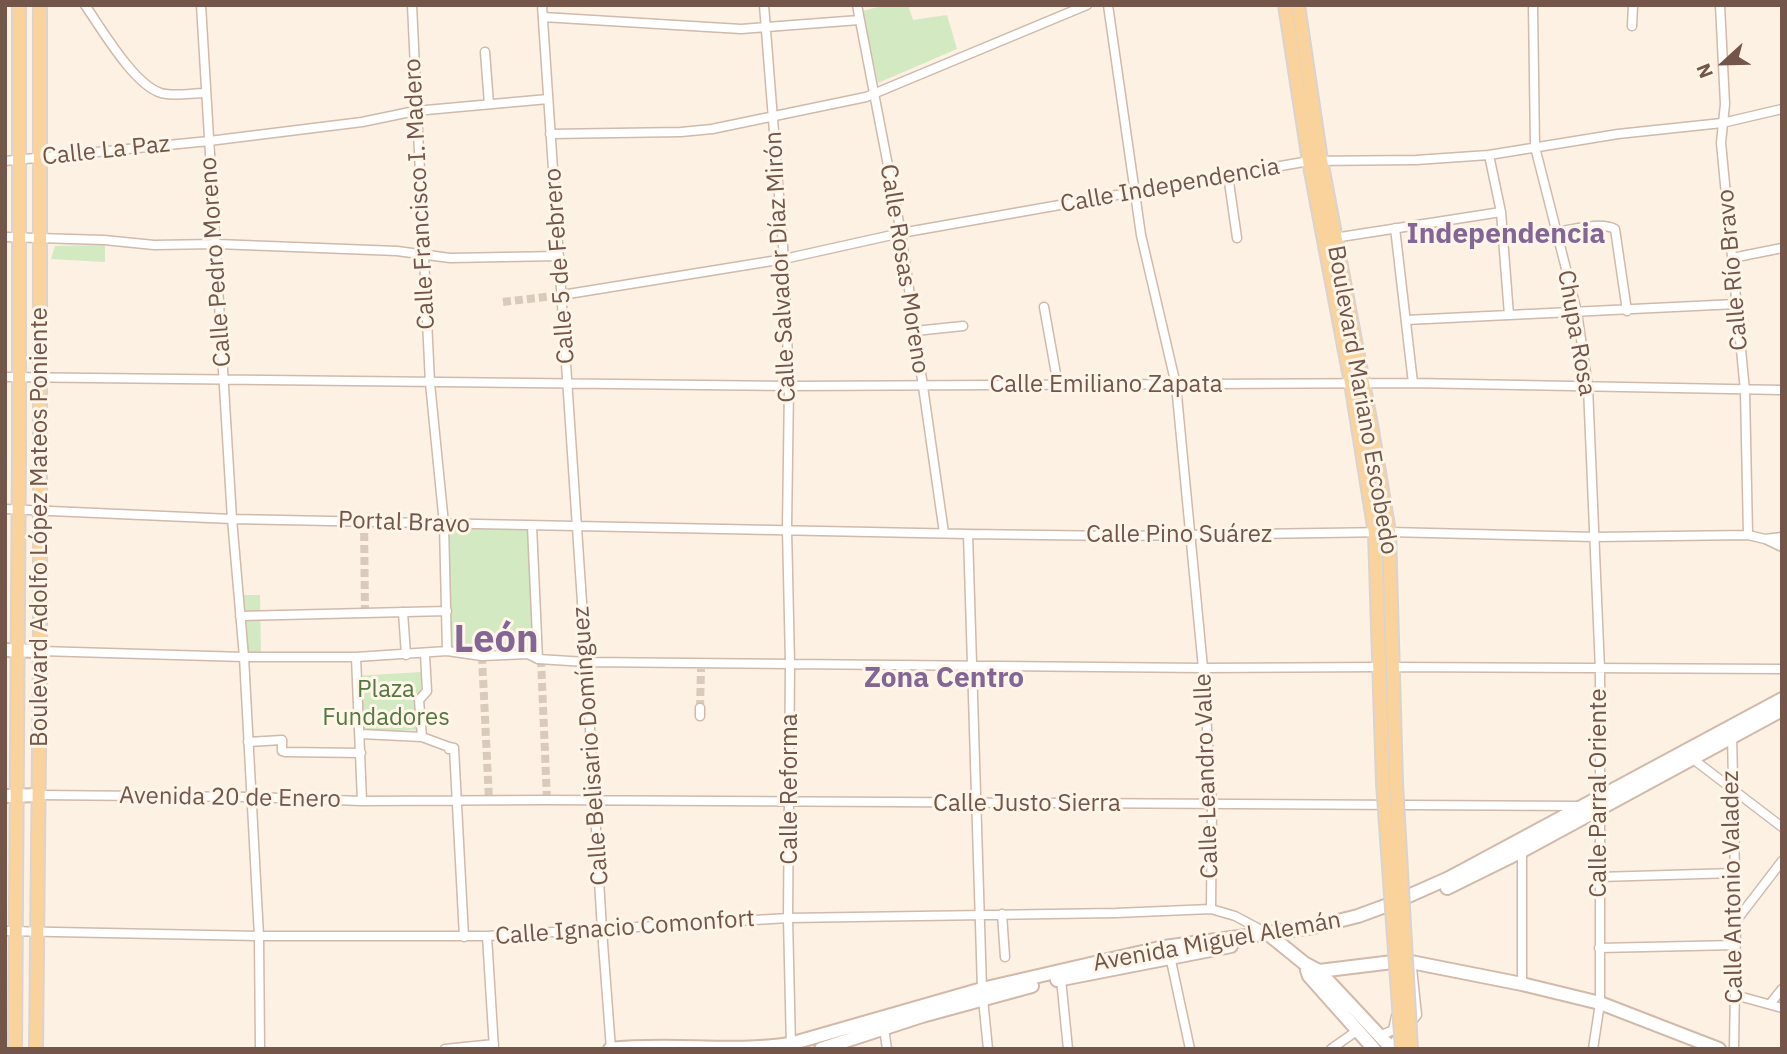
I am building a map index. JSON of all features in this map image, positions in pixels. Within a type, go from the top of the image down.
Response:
[{"type":"main road","name":"Boulevard Adolfo López Mateos Poniente","points":[[15,1049],[10,931],[11,509],[19,376],[12,238],[12,161],[19,5]]},
{"type":"main road","name":"Boulevard Adolfo López Mateos Poniente","points":[[36,1049],[40,651],[40,5]]},
{"type":"main road","name":"Boulevard Mariano Escobedo","points":[[1285,5],[1357,383],[1389,533],[1384,671]]},
{"type":"main road","name":"Boulevard Mariano Escobedo","points":[[1298,5],[1315,161],[1334,238],[1357,383],[1375,533],[1390,787],[1395,1048]]},
{"type":"main road","points":[[11,650],[40,651]]},
{"type":"main road","name":"Avenida Miguel Alemán","points":[[821,1049],[982,994],[1271,936],[1389,909],[1522,851],[1600,802],[1732,731],[1782,699]]},
{"type":"main road","name":"Avenida Miguel Alemán","points":[[1732,731],[1782,710]]},
{"type":"main road","name":"Boulevard Mariano Escobedo","points":[[1390,787],[1401,895],[1411,1049]]},
{"type":"main road","name":"Avenida 20 de Enero","points":[[10,796],[39,795]]},
{"type":"main road","name":"Avenida Miguel Alemán","points":[[1407,901],[1581,806],[1600,802]]},
{"type":"main road","points":[[1552,805],[1555,814],[1553,822]]},
{"type":"main road","name":"Avenida Miguel Alemán","points":[[611,1049],[650,1046],[791,1046],[1164,947],[1271,936]]},
{"type":"main road","name":"Calle Leandro Valle","points":[[1271,936],[1304,963],[1374,1049]]},
{"type":"main road","points":[[1314,974],[1393,962],[1411,962],[1600,1003],[1719,1049]]},
{"type":"main road","name":"Calle Leandro Valle","points":[[1314,974],[1395,1048]]},
{"type":"street","points":[[85,5],[113,46],[149,88],[166,94],[205,93]]},
{"type":"street","name":"Calle Pedro Moreno","points":[[201,5],[252,797],[260,1049]]},
{"type":"street","name":"Calle Francisco I. Madero","points":[[411,5],[430,383],[444,524],[447,651]]},
{"type":"street","name":"Calle 5 de Febrero","points":[[542,5],[576,528]]},
{"type":"street","name":"Calle Salvador Díaz Mirón","points":[[764,5],[784,258],[789,386],[787,529]]},
{"type":"street","name":"Calle Rosas Moreno","points":[[857,5],[901,233],[944,533]]},
{"type":"street","points":[[550,134],[681,132],[773,117],[875,95],[1087,5]]},
{"type":"street","name":"Calle Leandro Valle","points":[[1108,5],[1146,258],[1176,385],[1203,668],[1212,805],[1211,909],[1235,916],[1271,936]]},
{"type":"street","name":"Chupa Rosa","points":[[1533,5],[1535,147],[1577,312],[1588,387],[1595,537]]},
{"type":"street","points":[[1632,26],[1633,5]]},
{"type":"street","name":"Calle Río Bravo","points":[[1720,5],[1725,104],[1721,143],[1745,391],[1748,535]]},
{"type":"street","points":[[542,17],[765,29],[859,20]]},
{"type":"street","points":[[485,52],[489,104]]},
{"type":"street","name":"Calle La Paz","points":[[12,161],[209,141],[362,122],[415,111],[548,99]]},
{"type":"street","name":"Calle Independencia","points":[[562,295],[784,258],[901,233],[1315,161],[1416,160],[1489,155],[1618,134],[1723,122],[1782,109]]},
{"type":"street","points":[[1489,155],[1501,212],[1508,315]]},
{"type":"street","points":[[1228,175],[1237,238]]},
{"type":"street","points":[[1334,238],[1501,212]]},
{"type":"street","points":[[1555,232],[1609,226],[1615,229],[1627,311]]},
{"type":"street","points":[[1395,228],[1413,383]]},
{"type":"street","points":[[12,238],[104,240],[154,245],[217,244],[397,251],[450,258],[559,256]]},
{"type":"street","points":[[1732,258],[1782,248]]},
{"type":"street","points":[[1406,320],[1736,304]]},
{"type":"street","points":[[1044,307],[1058,385]]},
{"type":"street","points":[[915,331],[963,326]]},
{"type":"street","name":"Calle Emiliano Zapata","points":[[5,377],[789,386],[1413,383],[1782,390]]},
{"type":"street","name":"Portal Bravo","points":[[11,509],[232,519],[576,528]]},
{"type":"street","points":[[532,526],[538,659]]},
{"type":"street","name":"Calle Pino Suárez","points":[[576,528],[787,529],[968,534],[1389,533],[1595,537],[1748,535],[1765,539],[1782,537]]},
{"type":"street","name":"Calle Belisario Domínguez","points":[[576,528],[611,1049]]},
{"type":"street","name":"Calle Reforma","points":[[787,529],[791,1046]]},
{"type":"street","points":[[968,534],[982,994],[988,1049]]},
{"type":"street","name":"Calle Parral Oriente","points":[[1593,1049],[1600,1003],[1600,670],[1595,537]]},
{"type":"street","points":[[1765,539],[1782,547]]},
{"type":"street","points":[[240,616],[446,611]]},
{"type":"street","points":[[403,612],[406,655]]},
{"type":"street","points":[[40,651],[244,657],[356,657],[447,651],[482,656],[528,654],[538,659],[701,666],[790,663],[1384,671],[1782,670]]},
{"type":"street","points":[[422,737],[419,700],[427,691],[425,654]]},
{"type":"street","points":[[356,657],[362,801]]},
{"type":"street","name":"Calle Antonio Valadez","points":[[1732,731],[1736,921],[1734,1049]]},
{"type":"street","points":[[361,734],[422,737],[454,748],[454,796],[464,937]]},
{"type":"street","points":[[248,742],[282,740],[282,751],[285,752],[360,753]]},
{"type":"street","points":[[1688,755],[1782,827]]},
{"type":"street","points":[[1380,1036],[1391,1032],[1396,1021],[1382,805],[1390,787]]},
{"type":"street","points":[[1390,787],[1401,805],[1417,1015],[1395,1048]]},
{"type":"street","name":"Avenida 20 de Enero","points":[[39,795],[362,801],[454,796]]},
{"type":"street","name":"Calle Justo Sierra","points":[[454,796],[594,802],[1581,806]]},
{"type":"street","points":[[1522,851],[1522,984]]},
{"type":"street","points":[[1736,921],[1782,861]]},
{"type":"street","points":[[1599,877],[1735,873]]},
{"type":"street","name":"Calle Ignacio Comonfort","points":[[10,931],[464,937],[788,918],[1211,909]]},
{"type":"street","points":[[1003,914],[1005,957]]},
{"type":"street","points":[[445,1049],[494,1046],[487,936]]},
{"type":"street","points":[[1600,948],[1736,945]]},
{"type":"street","points":[[1170,956],[1190,1049]]},
{"type":"street","points":[[1061,979],[1068,1049]]},
{"type":"street","points":[[1770,1004],[1782,989]]},
{"type":"street","points":[[1735,995],[1782,1008]]},
{"type":"street","points":[[884,1028],[887,1049]]},
{"type":"street","points":[[1331,1049],[1358,1030]]},
{"type":"green space","points":[[886,5],[908,5],[913,20],[947,15],[957,49],[878,83],[862,11]]},
{"type":"green space","points":[[105,245],[105,262],[51,259],[55,246]]},
{"type":"green space","points":[[446,527],[528,528],[534,649],[452,653]]},
{"type":"green space","points":[[242,595],[260,595],[261,654],[246,654]]},
{"type":"green space","name":"Plaza Fundadores","points":[[421,672],[422,697],[415,698],[417,730],[358,733],[355,676]]},
{"type":"tunnel","points":[[503,302],[562,295]]},
{"type":"tunnel","points":[[364,521],[365,613]]},
{"type":"tunnel","points":[[482,656],[489,800]]},
{"type":"tunnel","points":[[541,659],[547,800]]},
{"type":"tunnel","points":[[700,708],[701,669]]},
{"type":"district","name":"Independencia","points":[[1506,235]]},
{"type":"district","name":"León","points":[[496,641]]},
{"type":"district","name":"Zona Centro","points":[[944,679]]}]
